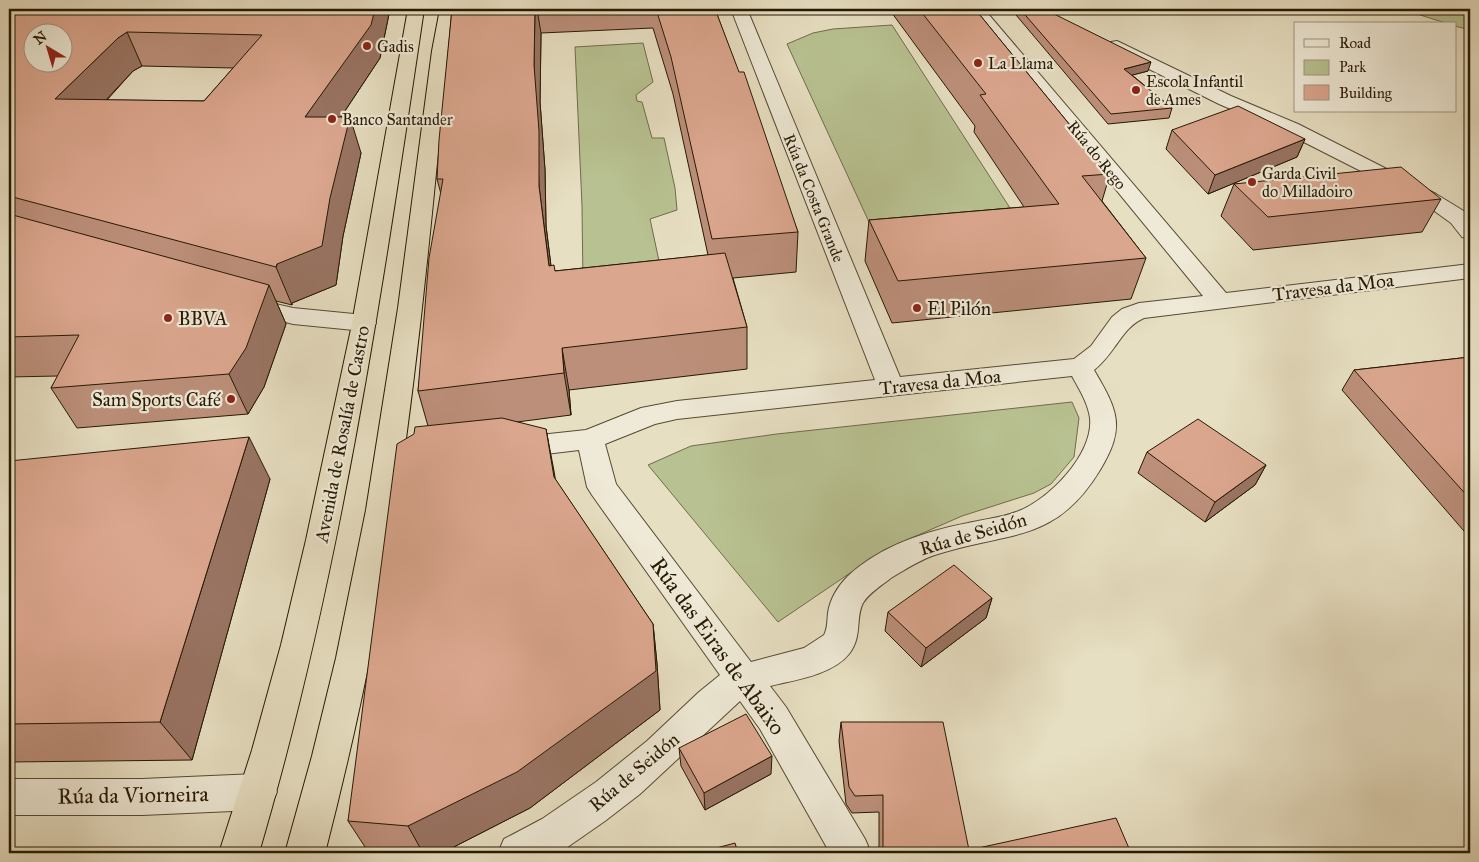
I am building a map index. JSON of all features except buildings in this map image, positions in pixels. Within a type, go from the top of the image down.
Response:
[{"type":"highway","name":"Avenida de Rosalía de Castro","points":[[240,853],[294,662],[343,440],[416,9]]},
{"type":"highway","points":[[305,853],[329,760],[359,627],[402,460],[440,51],[448,9]]},
{"type":"street","name":"Rúa da Costa Grande","points":[[739,9],[890,388]]},
{"type":"street","name":"Rúa do Rego","points":[[976,9],[1219,300]]},
{"type":"street","points":[[1101,38],[1224,100],[1291,128],[1429,198],[1459,218],[1470,232]]},
{"type":"street","points":[[1429,198],[1455,205],[1470,206]]},
{"type":"street","name":"Travesa da Moa","points":[[486,450],[590,439],[650,415],[676,410],[1080,367],[1091,360],[1102,349],[1119,321],[1127,315],[1140,311],[1219,300],[1470,272]]},
{"type":"street","points":[[221,297],[293,316],[364,323]]},
{"type":"street","name":"Rúa de Seidón","points":[[518,853],[572,822],[621,786],[661,752],[717,699],[743,680],[816,658],[837,644],[844,630],[846,606],[852,593],[894,560],[921,547],[950,538],[1019,523],[1036,517],[1056,502],[1084,472],[1102,438],[1105,421],[1100,403],[1080,367]]},
{"type":"street","name":"Rúa das Eiras de Abaixo","points":[[590,439],[602,487],[743,680],[773,718],[851,853]]},
{"type":"street","name":"Rúa da Viorneira","points":[[9,797],[142,797],[258,792]]},
{"type":"green space","points":[[1401,9],[1470,9],[1470,30],[1456,26],[1456,22],[1443,22]]},
{"type":"green space","points":[[892,25],[1010,208],[869,222],[787,44],[813,33],[833,29]]},
{"type":"green space","points":[[643,43],[653,82],[636,95],[637,101],[642,102],[652,138],[664,138],[675,188],[677,210],[650,219],[661,270],[583,286],[582,206],[575,47]]},
{"type":"green space","points":[[1072,402],[1079,418],[1074,457],[1051,484],[1034,493],[962,516],[884,550],[778,622],[648,465],[691,446],[777,434]]},
{"type":"place","name":"Gadis","points":[[367,46]]},
{"type":"place","name":"La Llama","points":[[978,63]]},
{"type":"place","name":"Escola Infantil de Ames","points":[[1136,90]]},
{"type":"place","name":"Banco Santander","points":[[332,119]]},
{"type":"place","name":"Garda Civil do Milladoiro","points":[[1252,182]]},
{"type":"place","name":"El Pilón","points":[[917,308]]},
{"type":"place","name":"BBVA","points":[[168,318]]},
{"type":"place","name":"Sam Sports Café","points":[[231,399]]}]
